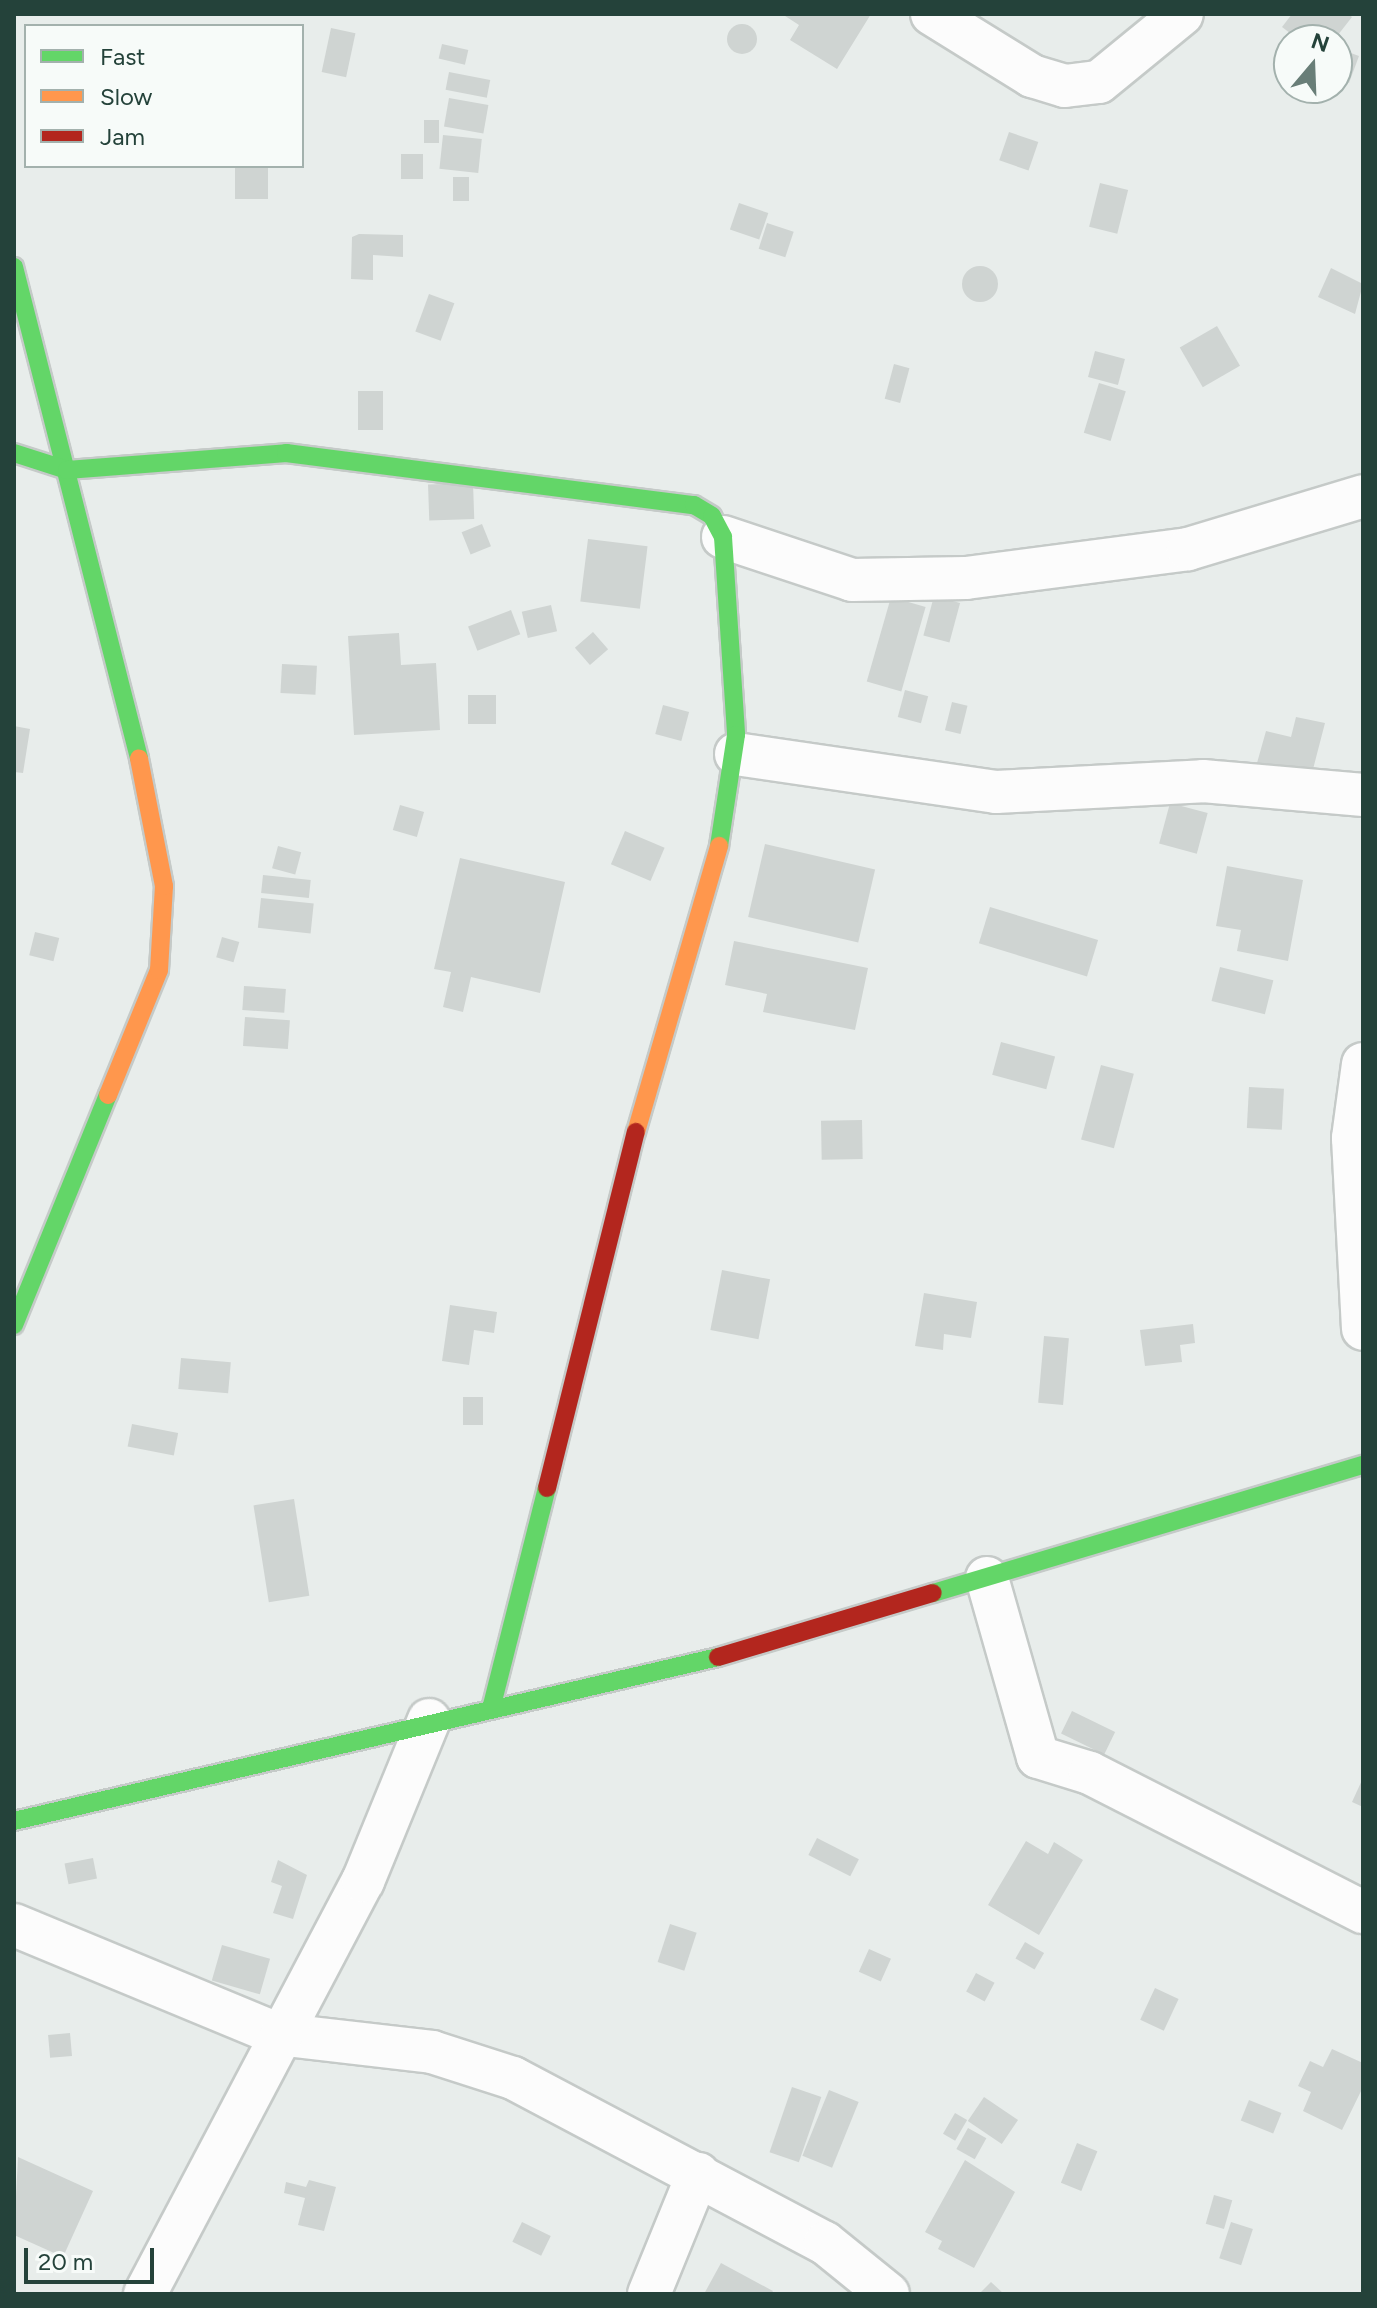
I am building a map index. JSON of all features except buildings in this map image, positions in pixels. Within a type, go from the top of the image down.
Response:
[{"type":"street","points":[[932,14],[1032,76],[1065,86],[1099,82],[1182,14]]},
{"type":"street","points":[[14,267],[130,710],[164,886],[159,970],[14,1325]]},
{"type":"street","points":[[14,453],[67,470],[286,453],[342,458],[694,505],[712,516],[723,537],[736,754],[729,811],[643,1104],[492,1705]]},
{"type":"street","points":[[723,537],[852,580],[966,578],[1188,549],[1363,496]]},
{"type":"street","points":[[736,754],[996,792],[1203,781],[1363,795]]},
{"type":"street","points":[[1363,1064],[1353,1138],[1363,1329]]},
{"type":"street","points":[[14,1821],[492,1705],[730,1654],[1363,1465]]},
{"type":"street","points":[[987,1578],[1038,1757],[1090,1773],[1363,1912]]},
{"type":"street","points":[[145,2294],[277,2034],[363,1881],[429,1720]]},
{"type":"street","points":[[14,1925],[277,2034],[432,2052],[513,2078],[825,2243],[888,2294]]},
{"type":"street","points":[[649,2294],[698,2174]]},
{"type":"traffic: fast","points":[[14,267],[139,758]]},
{"type":"traffic: fast","points":[[14,453],[67,470],[286,453],[694,505],[712,516],[723,537],[736,735],[719,846]]},
{"type":"traffic: fast","points":[[14,1325],[108,1095]]},
{"type":"traffic: fast","points":[[933,1593],[1363,1465]]},
{"type":"traffic: fast","points":[[492,1705],[547,1488]]},
{"type":"traffic: fast","points":[[14,1821],[718,1657]]},
{"type":"traffic: slow","points":[[108,1095],[159,970],[164,886],[139,758]]},
{"type":"traffic: slow","points":[[636,1132],[719,846]]},
{"type":"traffic: jam","points":[[547,1488],[636,1132]]},
{"type":"traffic: jam","points":[[718,1657],[933,1593]]}]
